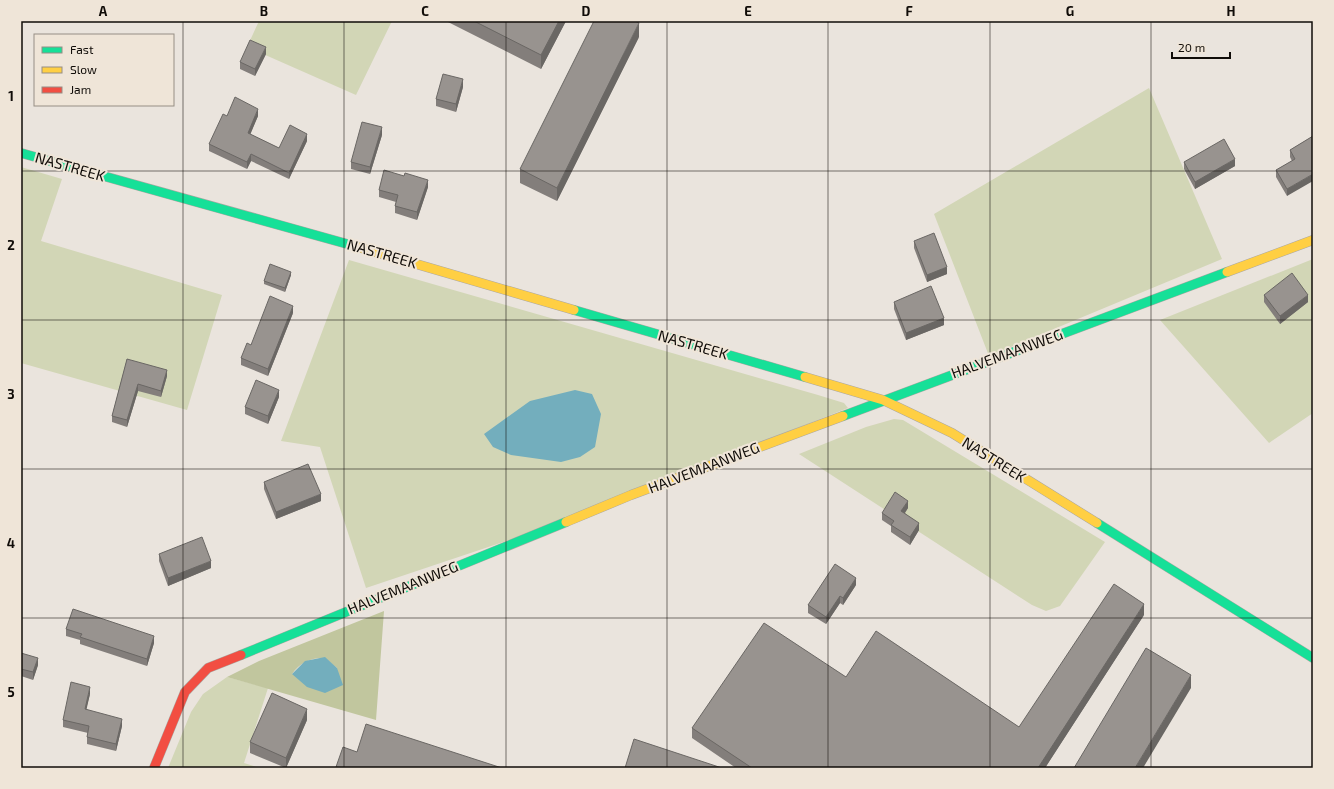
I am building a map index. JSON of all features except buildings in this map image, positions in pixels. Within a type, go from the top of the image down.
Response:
[{"type":"street","name":"NASTREEK","points":[[21,153],[367,249],[883,400],[952,433],[1313,658]]},
{"type":"street","name":"HALVEMAANWEG","points":[[154,768],[186,692],[208,668],[632,495],[1313,240]]},
{"type":"green space","points":[[259,21],[392,21],[356,95],[247,47]]},
{"type":"green space","points":[[1149,88],[1222,259],[989,356],[934,214]]},
{"type":"green space","points":[[21,167],[62,179],[41,241],[222,295],[187,410],[21,363]]},
{"type":"green space","points":[[1313,259],[1313,413],[1269,443],[1160,320]]},
{"type":"green space","points":[[349,260],[818,395],[844,403],[848,408],[539,530],[366,588],[320,447],[281,441]]},
{"type":"green space","points":[[894,419],[903,420],[1105,542],[1060,606],[1046,611],[1032,605],[799,454],[866,427]]},
{"type":"green space","points":[[384,611],[376,720],[227,677],[259,661]],"holes":[[[315,658],[325,658],[337,668],[292,674],[303,663]]]},
{"type":"green space","points":[[227,677],[268,688],[244,763],[260,768],[168,768],[191,712],[203,694]]},
{"type":"water","points":[[575,390],[592,394],[601,414],[595,447],[580,457],[561,462],[511,455],[493,447],[484,434],[530,401]]},
{"type":"water","points":[[325,657],[337,668],[343,685],[325,693],[307,687],[292,674],[305,661]]},
{"type":"traffic: fast","points":[[21,153],[358,247]]},
{"type":"traffic: fast","points":[[843,416],[1227,272]]},
{"type":"traffic: fast","points":[[574,310],[805,377]]},
{"type":"traffic: fast","points":[[241,655],[566,522]]},
{"type":"traffic: fast","points":[[1097,523],[1313,658]]},
{"type":"traffic: slow","points":[[1227,272],[1313,240]]},
{"type":"traffic: slow","points":[[358,247],[574,310]]},
{"type":"traffic: slow","points":[[805,377],[883,400],[952,433],[1097,523]]},
{"type":"traffic: slow","points":[[566,522],[631,495],[843,416]]},
{"type":"traffic: jam","points":[[154,768],[185,692],[208,668],[241,655]]}]
